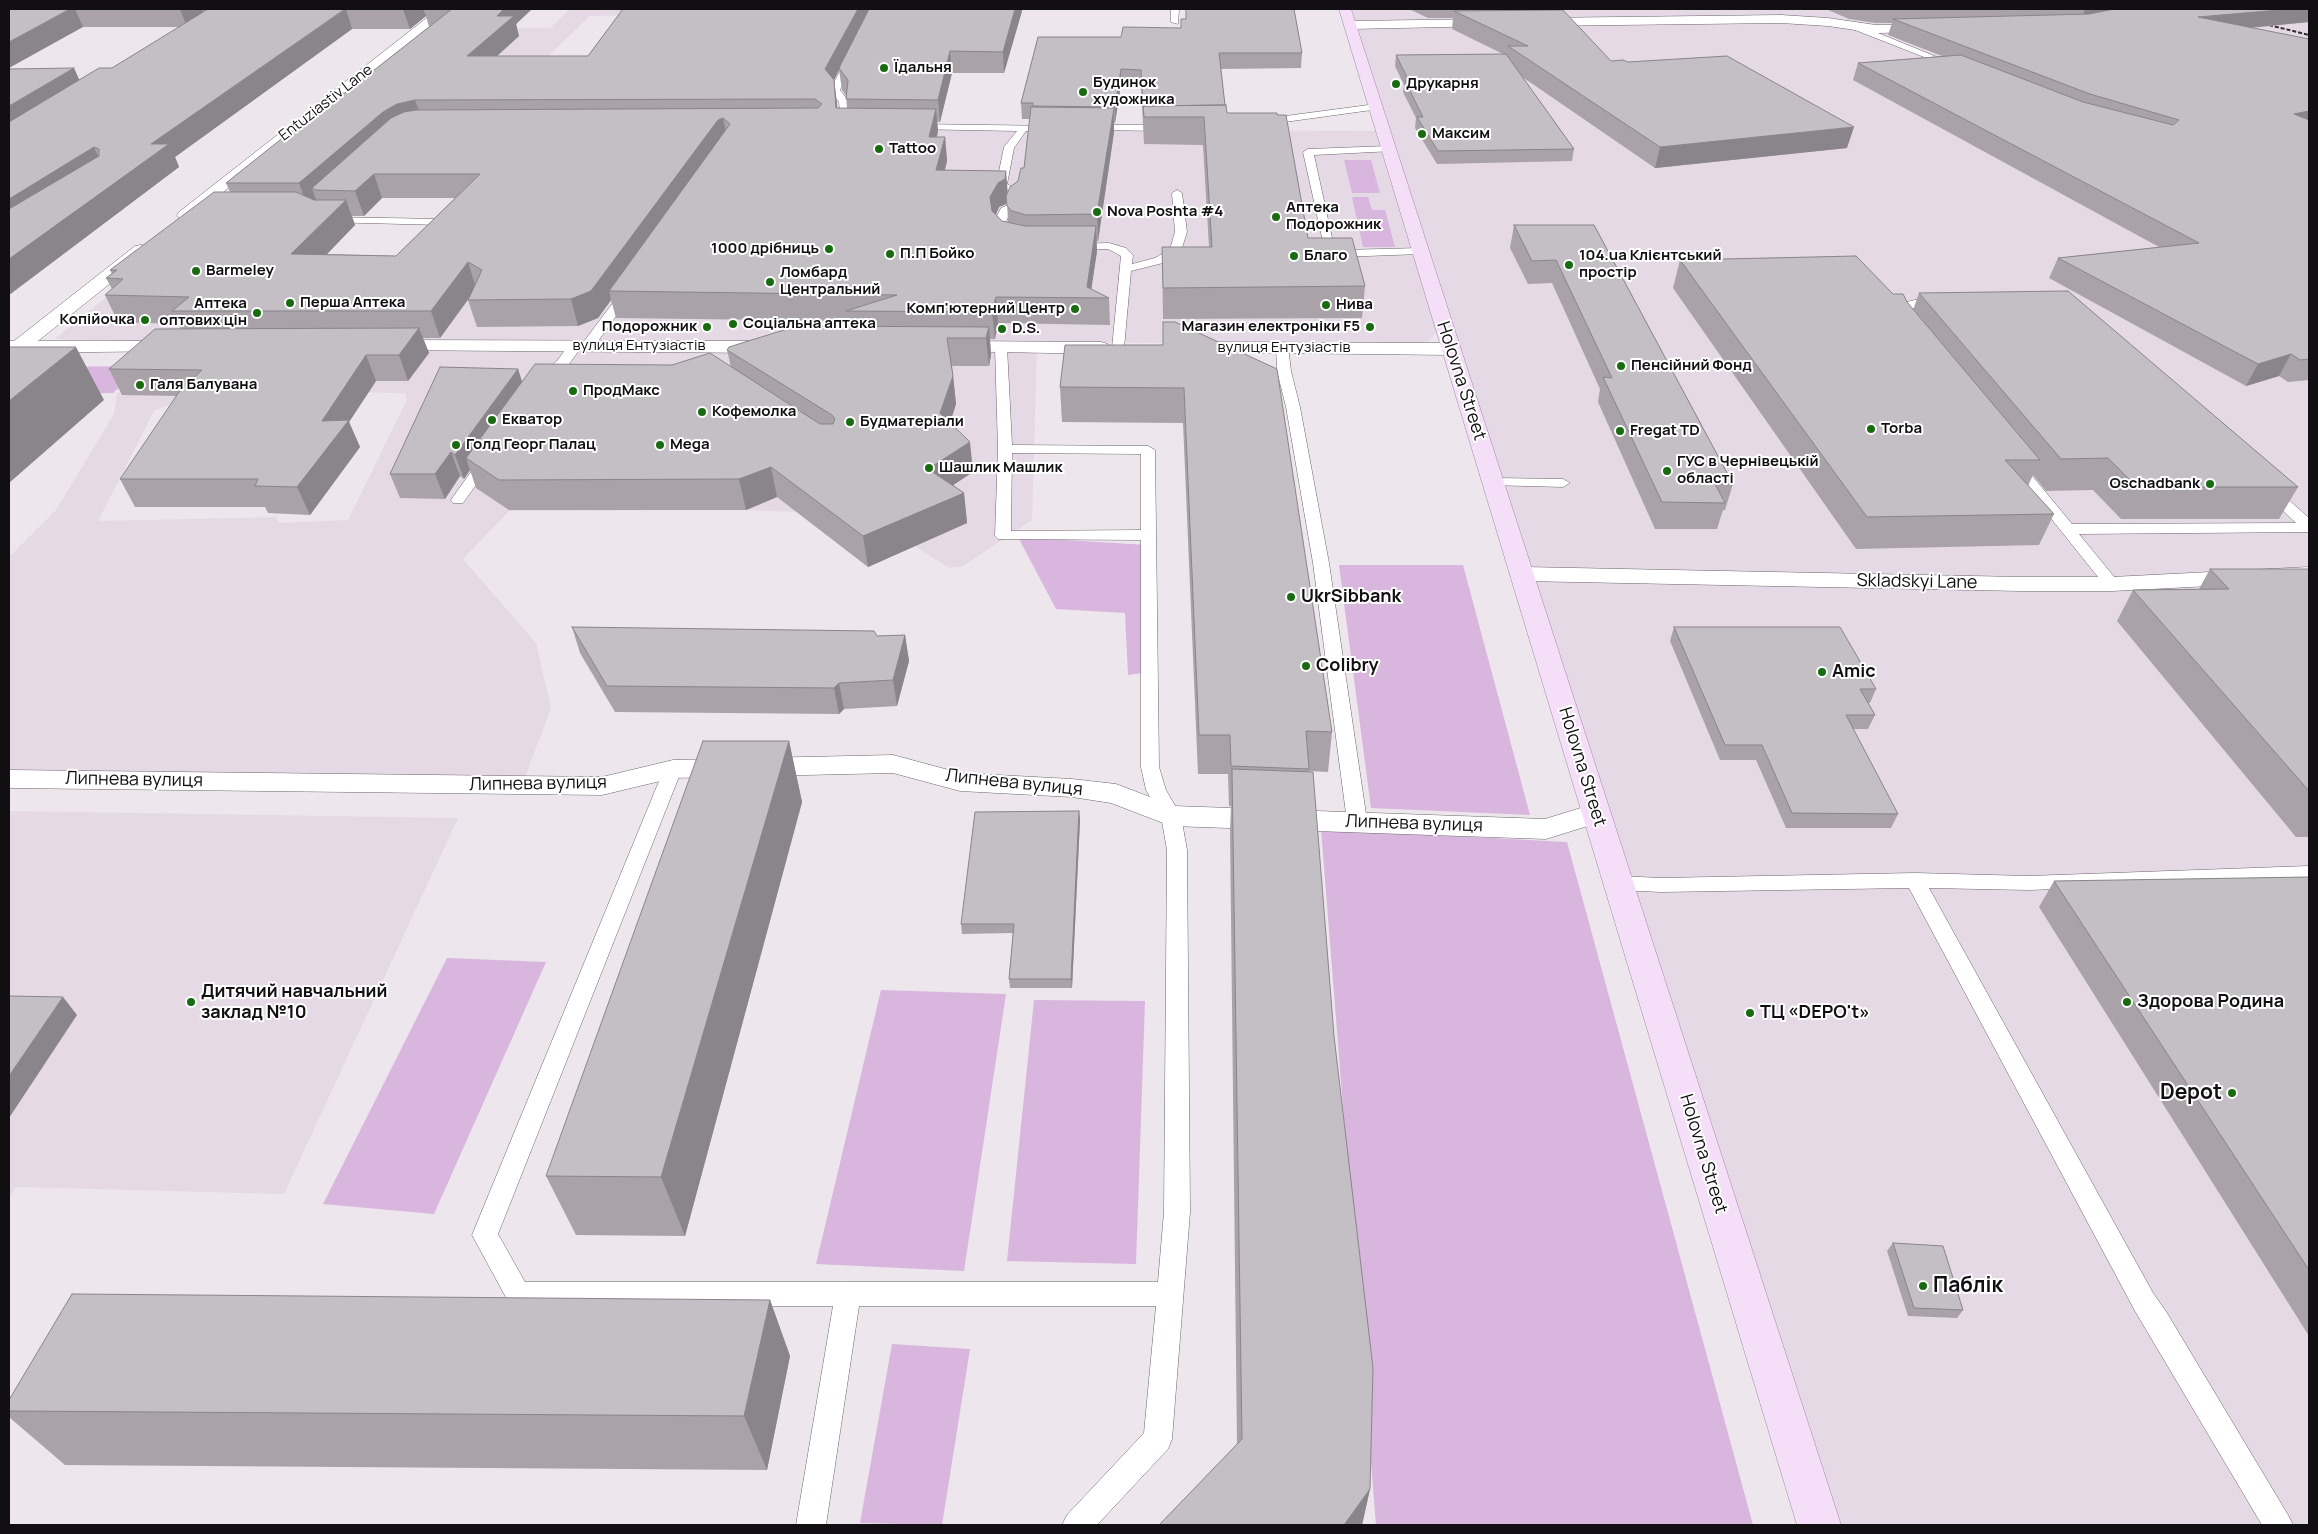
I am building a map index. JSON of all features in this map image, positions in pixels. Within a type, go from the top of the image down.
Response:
[{"type":"main road","name":"Holovna Street","points":[[1348,17],[1450,349],[1524,574],[1819,1525]]},
{"type":"street","name":"Entuziastiv Lane","points":[[174,224],[445,9]]},
{"type":"street","points":[[1348,17],[1502,23]]},
{"type":"street","points":[[1522,22],[1781,18],[1884,29],[1939,28]]},
{"type":"street","points":[[12,349],[151,242]]},
{"type":"street","name":"вулиця Ентузіастів","points":[[370,346],[582,345],[736,355],[788,347]]},
{"type":"street","points":[[12,349],[184,347]]},
{"type":"street","points":[[933,347],[1137,348]]},
{"type":"street","name":"вулиця Ентузіастів","points":[[1176,348],[1450,349]]},
{"type":"street","name":"Skladskyi Lane","points":[[1524,574],[2011,584],[2112,584],[2309,574]]},
{"type":"street","name":"Липнева вулиця","points":[[9,779],[602,786],[673,769],[893,764],[960,782],[1116,794],[1171,816],[1546,828],[1597,813]]},
{"type":"lane","points":[[1175,9],[1175,22]]},
{"type":"lane","points":[[1853,26],[1962,69]]},
{"type":"lane","points":[[855,50],[835,90],[844,102],[845,112],[842,127],[862,127]]},
{"type":"lane","points":[[1254,123],[1376,107]]},
{"type":"lane","points":[[902,127],[1061,128]]},
{"type":"lane","points":[[1018,245],[1009,244],[1001,235],[1000,222],[1004,210],[1013,207],[1016,192],[1001,186],[1009,147],[1021,134],[1022,128]]},
{"type":"lane","points":[[1080,128],[1176,128]]},
{"type":"lane","points":[[1389,149],[1308,152],[1329,249],[1339,254],[1421,251]]},
{"type":"lane","points":[[1126,269],[1159,261],[1175,251],[1180,232],[1177,193]]},
{"type":"lane","points":[[189,212],[207,212]]},
{"type":"lane","points":[[319,218],[442,222]]},
{"type":"lane","points":[[1064,247],[1109,246],[1122,250],[1127,255],[1118,348]]},
{"type":"lane","points":[[537,388],[582,345],[634,283]]},
{"type":"lane","points":[[1911,337],[1899,318],[1906,306],[1938,298],[1956,298]]},
{"type":"lane","points":[[1001,347],[1005,449],[1004,536],[1150,535]]},
{"type":"lane","points":[[1282,347],[1284,371],[1321,563],[1357,821]]},
{"type":"lane","points":[[458,500],[498,444]]},
{"type":"lane","points":[[1005,449],[1148,450],[1150,535],[1147,545],[1150,767],[1156,790],[1171,816],[1177,850],[1177,1192],[1158,1438],[1077,1525]]},
{"type":"lane","points":[[2006,452],[2112,584]]},
{"type":"lane","points":[[2255,478],[2309,526]]},
{"type":"lane","points":[[1494,482],[1563,483]]},
{"type":"lane","points":[[2069,529],[2309,526]]},
{"type":"lane","points":[[673,769],[485,1235],[518,1294],[1170,1294]]},
{"type":"lane","points":[[1619,883],[1661,885],[1915,880],[2029,883],[2309,873]]},
{"type":"lane","points":[[1915,880],[2144,1302],[2158,1322],[2278,1525]]},
{"type":"lane","points":[[811,1525],[848,1294]]},
{"type":"shaded area","points":[[570,9],[1054,9],[590,16],[503,99],[457,28],[550,28]]},
{"type":"shaded area","points":[[1350,9],[2309,9],[2309,1525],[1841,1525]]},
{"type":"shaded area","points":[[719,130],[1375,131],[1437,331],[1430,340],[1414,345],[1037,342],[1032,520],[963,566],[949,568],[915,546],[868,567],[797,512],[746,510],[509,511],[463,559],[536,643],[551,708],[525,777],[9,770],[9,557],[56,510],[114,414],[117,394],[169,342],[55,339],[139,270],[396,276]],"holes":[[[202,390],[405,393],[407,400],[348,520],[279,523],[276,517],[98,521],[154,411]]]},
{"type":"shaded area","points":[[1344,160],[1371,160],[1380,193],[1352,193]]},
{"type":"shaded area","points":[[1352,197],[1368,197],[1372,210],[1385,210],[1395,247],[1363,247]]},
{"type":"shaded area","points":[[142,366],[113,393],[17,394],[48,367]]},
{"type":"shaded area","points":[[1018,537],[1147,545],[1149,672],[1128,675],[1125,613],[1056,609]]},
{"type":"shaded area","points":[[1339,565],[1463,565],[1530,815],[1371,808]]},
{"type":"shaded area","name":"Дитячий навчальний заклад №10","points":[[9,811],[458,818],[284,1194],[16,1187],[9,1197]]},
{"type":"shaded area","points":[[1321,829],[1567,842],[1753,1525],[1376,1525]]},
{"type":"shaded area","points":[[447,958],[546,962],[434,1214],[323,1204]]},
{"type":"shaded area","points":[[881,990],[1006,994],[964,1271],[816,1264]]},
{"type":"shaded area","points":[[1034,1000],[1145,1001],[1136,1264],[1007,1261]]},
{"type":"shaded area","points":[[892,1344],[970,1349],[942,1525],[860,1523]]},
{"type":"building","points":[[9,9],[70,9],[9,42]]},
{"type":"building","points":[[208,9],[345,9],[151,144],[169,144],[9,259],[9,209],[99,156],[99,149],[94,147],[9,199],[9,122],[99,68],[112,68]]},
{"type":"building","points":[[452,9],[504,9],[497,16],[514,16],[467,56],[588,56],[623,9],[858,9],[825,69],[834,80],[836,108],[936,109],[929,137],[945,137],[936,170],[1006,171],[1005,179],[998,183],[990,197],[992,211],[1002,221],[1025,226],[1096,226],[1087,287],[1109,298],[996,297],[992,312],[846,311],[897,295],[609,291],[730,124],[723,118],[718,120],[591,291],[571,299],[468,300],[482,270],[468,262],[431,311],[172,311],[189,297],[105,295],[123,279],[106,278],[117,270],[110,270],[214,192],[296,192],[314,200],[346,200],[291,254],[396,256],[480,174],[374,174],[355,191],[316,190],[312,188],[391,118],[404,112],[416,110],[818,108],[822,104],[815,99],[415,100],[397,104],[383,112],[299,183],[226,183],[339,93],[345,93]]},
{"type":"building","points":[[869,9],[1015,9],[1003,52],[950,51],[938,100],[846,99],[848,80],[839,68]]},
{"type":"building","points":[[1186,9],[1294,9],[1302,53],[1219,53],[1225,105],[1143,107],[1141,70],[1121,69],[1115,107],[1033,106],[1033,103],[1021,103],[1038,37],[1121,37],[1123,27],[1181,28],[1181,19],[1186,19]]},
{"type":"building","points":[[2114,9],[2291,9],[2198,17],[2309,39],[2309,111],[2294,114],[2309,120],[2309,359],[2300,360],[2291,354],[2258,364],[2058,258],[2199,243],[1858,63],[1961,55],[2083,102],[2173,125],[2179,120],[2090,94],[1893,19],[2089,14]]},
{"type":"building","points":[[1563,10],[1611,61],[1623,60],[1628,62],[1727,56],[1854,127],[1660,147],[1508,46],[1528,46],[1454,11]]},
{"type":"building","points":[[1506,54],[1574,149],[1438,151],[1417,117],[1423,117],[1405,81],[1409,81],[1396,55]]},
{"type":"building","points":[[74,68],[9,106],[9,69]]},
{"type":"building","points":[[1226,105],[1227,113],[1277,113],[1277,115],[1286,115],[1308,238],[1352,238],[1365,286],[1163,288],[1162,247],[1212,247],[1204,117],[1144,117],[1143,106]]},
{"type":"building","points":[[1031,107],[1114,108],[1097,214],[1026,215],[1012,211],[1007,206],[1006,196],[1010,187],[1018,181],[1021,168],[1024,168]]},
{"type":"building","points":[[1514,225],[1594,225],[1733,484],[1715,484],[1725,503],[1662,502],[1603,377],[1612,378],[1556,260],[1532,261]]},
{"type":"building","points":[[1856,256],[1893,294],[1903,294],[1907,302],[2040,460],[2005,460],[2054,514],[1867,517],[1680,260]]},
{"type":"building","points":[[2068,291],[2298,487],[2137,487],[2108,458],[2061,459],[1919,293]]},
{"type":"building","points":[[1163,322],[1175,322],[1277,369],[1332,732],[1306,731],[1309,769],[1231,766],[1230,735],[1199,735],[1184,388],[1060,387],[1065,345],[1163,345]]},
{"type":"building","points":[[797,326],[989,327],[986,338],[947,338],[953,376],[940,413],[970,442],[928,469],[964,493],[863,536],[771,467],[739,479],[499,480],[466,458],[535,364],[672,365],[710,353],[820,424],[833,424],[835,419],[832,415],[727,350],[729,347]]},
{"type":"building","points":[[419,328],[399,355],[366,355],[322,421],[349,420],[297,487],[255,486],[258,479],[120,479],[179,392],[202,370],[109,369],[155,329]]},
{"type":"building","points":[[9,347],[76,347],[9,401]]},
{"type":"building","points":[[440,367],[518,369],[455,455],[451,452],[435,474],[390,474]]},
{"type":"building","points":[[2210,569],[2309,569],[2309,791],[2133,590],[2229,589]]},
{"type":"building","points":[[572,627],[874,631],[877,636],[905,635],[893,680],[839,683],[834,688],[607,686]]},
{"type":"building","points":[[1674,627],[1840,627],[1876,689],[1860,689],[1875,715],[1846,715],[1898,814],[1792,813],[1762,745],[1725,745]]},
{"type":"building","points":[[703,741],[789,741],[661,1177],[546,1176]]},
{"type":"building","points":[[1232,769],[1313,772],[1334,1036],[1373,1368],[1370,1489],[1344,1525],[1159,1525],[1242,1439]]},
{"type":"building","points":[[1079,811],[1071,979],[1009,979],[1014,924],[961,924],[975,812]]},
{"type":"building","name":"Depot","points":[[2309,877],[2309,1270],[2054,881]]},
{"type":"building","points":[[9,996],[63,997],[9,1076]]},
{"type":"building","name":"Паблік","points":[[1893,1243],[1943,1246],[1963,1310],[1914,1308]]},
{"type":"building","points":[[72,1294],[770,1300],[744,1416],[9,1411],[9,1400]]},
{"type":"railway","points":[[2269,25],[2309,35]]},
{"type":"place","name":"Їдальня","points":[[884,68]]},
{"type":"place","name":"Друкарня","points":[[1396,84]]},
{"type":"place","name":"Будинок художника","points":[[1083,92]]},
{"type":"place","name":"Максим","points":[[1422,134]]},
{"type":"place","name":"Tattoo","points":[[879,149]]},
{"type":"place","name":"Nova Poshta #4","points":[[1097,212]]},
{"type":"place","name":"Аптека Подорожник","points":[[1276,217]]},
{"type":"place","name":"1000 дрібниць","points":[[829,249]]},
{"type":"place","name":"П.П Бойко","points":[[890,254]]},
{"type":"place","name":"Благо","points":[[1294,256]]},
{"type":"place","name":"104.ua Клієнтський простір","points":[[1569,265]]},
{"type":"place","name":"Barmeley","points":[[196,271]]},
{"type":"place","name":"Ломбард Центральний","points":[[770,282]]},
{"type":"place","name":"Перша Аптека","points":[[290,303]]},
{"type":"place","name":"Нива","points":[[1326,305]]},
{"type":"place","name":"Комп'ютерний Центр","points":[[1075,309]]},
{"type":"place","name":"Аптека оптових цін","points":[[257,313]]},
{"type":"place","name":"Копійочка","points":[[145,320]]},
{"type":"place","name":"Соціальна аптека","points":[[733,324]]},
{"type":"place","name":"Подорожник","points":[[707,327]]},
{"type":"place","name":"Магазин електроніки F5","points":[[1370,327]]},
{"type":"place","name":"D.S.","points":[[1002,329]]},
{"type":"place","name":"Пенсійний Фонд","points":[[1621,366]]},
{"type":"place","name":"Галя Балувана","points":[[140,385]]},
{"type":"place","name":"ПродМакс","points":[[573,391]]},
{"type":"place","name":"Кофемолка","points":[[702,412]]},
{"type":"place","name":"Екватор","points":[[492,420]]},
{"type":"place","name":"Будматеріали","points":[[850,422]]},
{"type":"place","name":"Torba","points":[[1871,429]]},
{"type":"place","name":"Fregat TD","points":[[1620,431]]},
{"type":"place","name":"Голд Георг Палац","points":[[456,445]]},
{"type":"place","name":"Mega","points":[[660,445]]},
{"type":"place","name":"Шашлик Машлик","points":[[929,468]]},
{"type":"place","name":"ГУС в Чернівецькій області","points":[[1667,471]]},
{"type":"place","name":"Oschadbank","points":[[2210,484]]},
{"type":"place","name":"UkrSibbank","points":[[1291,597]]},
{"type":"place","name":"Colibry","points":[[1306,666]]},
{"type":"place","name":"Amic","points":[[1822,672]]},
{"type":"place","name":"Дитячий навчальний заклад №10","points":[[191,1002]]},
{"type":"place","name":"Здорова Родина","points":[[2127,1002]]},
{"type":"place","name":"ТЦ «DEPO't»","points":[[1750,1013]]},
{"type":"place","name":"Depot","points":[[2232,1093]]},
{"type":"place","name":"Паблік","points":[[1923,1286]]}]
